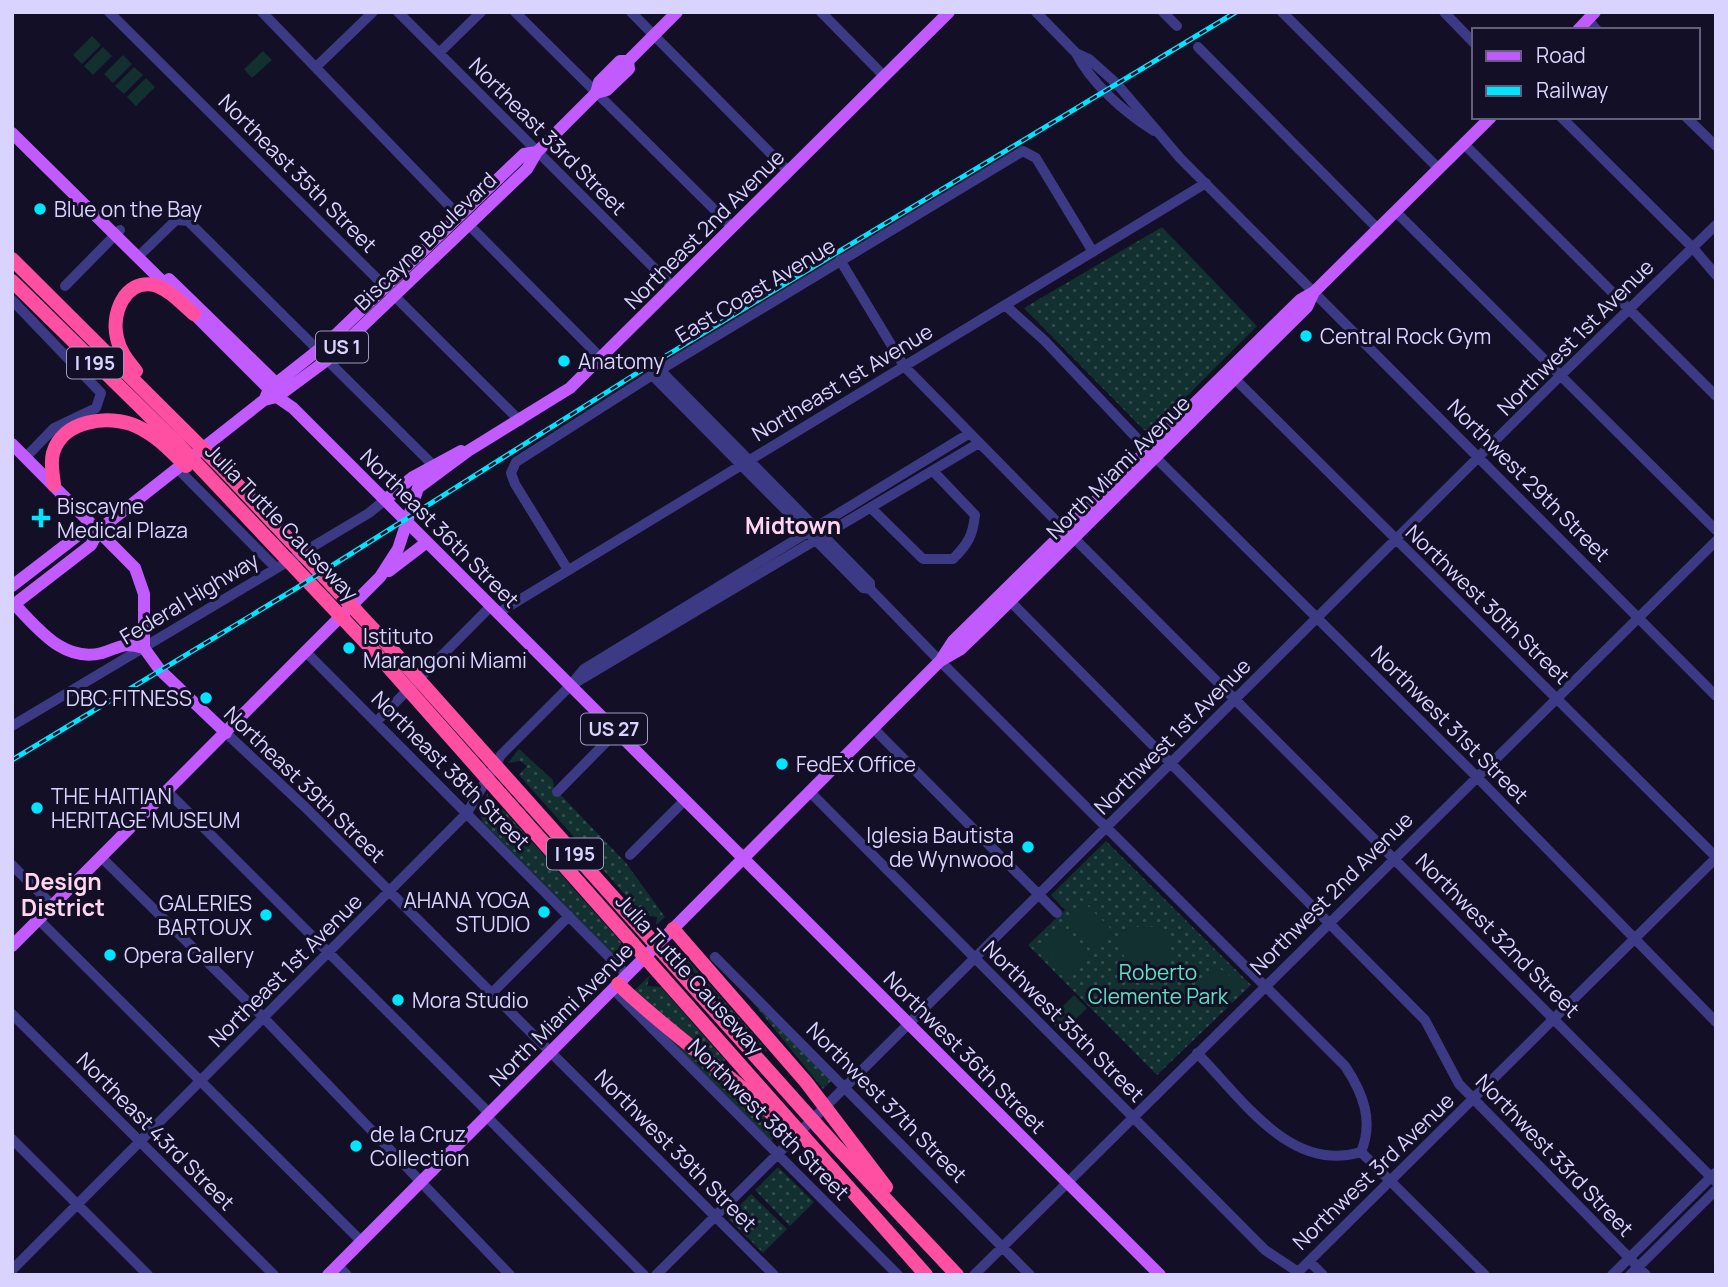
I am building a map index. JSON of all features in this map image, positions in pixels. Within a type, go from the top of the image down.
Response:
[{"type":"highway","name":"Julia Tuttle Causeway","points":[[12,260],[183,429],[377,633],[517,788],[675,977],[833,1143]]},
{"type":"highway","name":"Julia Tuttle Causeway","points":[[12,281],[174,447],[201,480],[235,503],[509,801],[629,925]]},
{"type":"highway","points":[[166,412],[122,353],[115,332],[118,310],[132,289],[152,285],[167,292],[194,314]]},
{"type":"highway","points":[[54,485],[52,458],[55,447],[69,432],[91,422],[126,422],[174,447]]},
{"type":"highway","points":[[673,929],[806,1082],[886,1186],[902,1216],[938,1268]]},
{"type":"highway","name":"Julia Tuttle Causeway","points":[[675,977],[776,1110]]},
{"type":"highway","points":[[620,983],[667,1030],[776,1110],[839,1177],[938,1268],[957,1275]]},
{"type":"highway","points":[[833,1143],[902,1216]]},
{"type":"highway","points":[[833,1143],[938,1268]]},
{"type":"main road","name":"Biscayne Boulevard","points":[[13,605],[91,545],[99,530],[277,394],[323,355],[465,222],[532,164],[537,152],[596,93],[599,82],[620,61],[628,61],[677,12]]},
{"type":"main road","name":"Northeast 2nd Avenue","points":[[12,946],[380,577],[398,549],[418,488],[468,451],[563,394],[949,12]]},
{"type":"main road","name":"North Miami Avenue","points":[[337,1272],[361,1241],[940,661],[953,641],[1070,534],[1187,417],[1206,390],[1300,300],[1314,292],[1379,230],[1489,119]]},
{"type":"main road","name":"Northeast 36th Street","points":[[12,132],[118,233],[194,314],[385,500],[742,857]]},
{"type":"main road","name":"Northeast 36th Street","points":[[118,233],[143,252],[277,394]]},
{"type":"main road","name":"North Miami Avenue","points":[[940,661],[961,649],[989,622],[1070,534],[1087,525],[1151,453],[1234,379],[1307,307],[1314,292]]},
{"type":"main road","points":[[12,443],[135,568],[143,586],[144,648],[121,644]]},
{"type":"main road","name":"Northeast 2nd Avenue","points":[[385,500],[433,466],[459,451],[468,451]]},
{"type":"main road","name":"Biscayne Boulevard","points":[[12,586],[82,533],[99,530]]},
{"type":"main road","points":[[989,622],[999,603],[1070,534]]},
{"type":"main road","points":[[380,577],[427,542]]},
{"type":"main road","points":[[13,605],[49,639],[65,650],[94,654],[121,644],[131,635],[144,610]]},
{"type":"main road","name":"Northeast 39th Street","points":[[144,648],[160,670],[226,733]]},
{"type":"main road","name":"Northwest 36th Street","points":[[742,857],[1160,1275]]},
{"type":"street","name":"Northeast 35th Street","points":[[109,12],[520,421]]},
{"type":"street","points":[[262,12],[601,358]]},
{"type":"street","points":[[316,67],[373,12]]},
{"type":"street","name":"Northeast 33rd Street","points":[[398,12],[672,286]]},
{"type":"street","points":[[439,53],[481,12]]},
{"type":"street","points":[[515,12],[732,227]]},
{"type":"street","points":[[631,12],[789,171]]},
{"type":"street","points":[[821,12],[884,76]]},
{"type":"street","name":"Northwest 29th Street","points":[[1036,12],[1076,52],[1082,65],[1110,94],[1137,121],[1155,132],[1716,696]]},
{"type":"street","points":[[1163,12],[1177,26]]},
{"type":"street","points":[[1282,12],[1439,169]]},
{"type":"street","points":[[1444,12],[1472,41]]},
{"type":"street","points":[[1198,47],[1379,230]]},
{"type":"street","points":[[1563,119],[1693,248],[1716,275]]},
{"type":"street","points":[[1688,119],[1716,146]]},
{"type":"street","points":[[1464,144],[1716,396]]},
{"type":"street","name":"East Coast Avenue","points":[[568,570],[515,484],[512,467],[516,462],[656,372],[841,260],[1023,151],[1036,158],[1094,252]]},
{"type":"street","name":"Northeast 1st Avenue","points":[[376,722],[494,610],[568,570],[1206,183]]},
{"type":"street","points":[[1396,212],[1716,530]]},
{"type":"street","points":[[143,252],[174,222],[181,219],[194,226],[433,466]]},
{"type":"street","name":"Northwest 1st Avenue","points":[[656,1275],[1560,376],[1716,225]]},
{"type":"street","points":[[65,286],[118,233]]},
{"type":"street","name":"Northwest 32nd Street","points":[[841,260],[904,366],[1714,1177]]},
{"type":"street","points":[[12,300],[97,386],[102,397],[96,408],[54,428],[26,457]]},
{"type":"street","name":"Northwest 31st Street","points":[[1005,305],[1045,341],[1151,453],[1476,776],[1716,1022]]},
{"type":"street","points":[[656,372],[816,534],[870,583],[870,589],[940,661],[1345,1066],[1356,1082],[1365,1104],[1369,1133],[1361,1152],[1345,1157],[1317,1156],[1296,1148],[1274,1131],[1197,1053]]},
{"type":"street","name":"Northwest 30th Street","points":[[1234,379],[1716,857]]},
{"type":"street","points":[[816,534],[970,433]]},
{"type":"street","points":[[816,534],[871,508],[979,443]]},
{"type":"street","points":[[177,468],[276,568]]},
{"type":"street","points":[[871,508],[923,559],[953,558],[968,545],[974,531],[975,514],[933,471]]},
{"type":"street","name":"Federal Highway","points":[[12,726],[369,513],[385,500]]},
{"type":"street","name":"Northeast 1st Avenue","points":[[16,1269],[203,1082],[262,1016],[467,813],[501,755],[584,669],[816,534]]},
{"type":"street","name":"Northwest 2nd Avenue","points":[[974,1275],[1716,541]]},
{"type":"street","name":"Northwest 33rd Street","points":[[1010,601],[1425,1020],[1458,1084],[1629,1258],[1638,1272]]},
{"type":"street","name":"Northeast 38th Street","points":[[306,652],[569,916],[620,983]]},
{"type":"street","points":[[873,728],[1057,913]]},
{"type":"street","points":[[556,792],[616,732]]},
{"type":"street","name":"Northeast 39th Street","points":[[226,733],[305,807],[550,1052]]},
{"type":"street","points":[[167,791],[644,1275]]},
{"type":"street","name":"Northwest 35th Street","points":[[809,791],[1265,1250],[1296,1273]]},
{"type":"street","points":[[630,855],[685,800]]},
{"type":"street","points":[[101,857],[262,1016],[421,1181],[429,1194],[510,1275]]},
{"type":"street","name":"Northwest 3rd Avenue","points":[[1296,1273],[1716,857]]},
{"type":"street","points":[[12,865],[52,906]]},
{"type":"street","points":[[492,993],[569,916]]},
{"type":"street","points":[[39,920],[361,1241]]},
{"type":"street","name":"Northwest 37th Street","points":[[715,957],[1030,1275]]},
{"type":"street","name":"Northwest 38th Street","points":[[620,983],[776,1154],[898,1275]]},
{"type":"street","name":"Northeast 43rd Street","points":[[12,1014],[274,1275]]},
{"type":"street","name":"Northwest 39th Street","points":[[550,1052],[774,1275]]},
{"type":"street","points":[[12,1139],[148,1275]]},
{"type":"street","points":[[1361,1152],[1485,1275]]},
{"type":"street","points":[[1612,1275],[1714,1177]]},
{"type":"street","points":[[1638,1272],[1716,1190]]},
{"type":"street","points":[[1309,1261],[1323,1275]]},
{"type":"green space","points":[[92,36],[101,45],[82,64],[73,55]]},
{"type":"green space","points":[[103,47],[112,56],[93,75],[84,66]]},
{"type":"green space","points":[[263,51],[272,60],[252,78],[244,69]]},
{"type":"green space","points":[[123,55],[132,64],[113,83],[104,74]]},
{"type":"green space","points":[[134,67],[143,75],[124,94],[115,86]]},
{"type":"green space","points":[[146,78],[155,87],[136,106],[127,97]]},
{"type":"green space","points":[[1162,227],[1257,326],[1152,431],[1144,430],[1024,308]]},
{"type":"green space","points":[[519,749],[553,780],[554,788],[626,863],[665,917],[656,925],[657,917],[643,915],[519,775],[527,766],[520,761],[508,763]]},
{"type":"green space","points":[[488,793],[487,813],[491,817],[500,806],[621,942],[621,954],[629,953],[623,958],[613,954],[482,822],[480,809]]},
{"type":"green space","name":"Roberto Clemente Park","points":[[1106,841],[1251,985],[1157,1075],[1028,945],[1065,910],[1051,895]]},
{"type":"green space","points":[[1086,904],[1098,916],[1078,936],[1066,924]]},
{"type":"green space","points":[[1100,918],[1113,931],[1092,951],[1080,938]]},
{"type":"green space","points":[[1063,927],[1075,939],[1055,959],[1043,947]]},
{"type":"green space","points":[[1135,927],[1154,927],[1170,943],[1166,961],[1152,971],[1130,963],[1121,949],[1119,942]]},
{"type":"green space","points":[[1077,941],[1090,954],[1069,974],[1057,961]]},
{"type":"green space","points":[[688,960],[767,1050],[766,1052],[685,962]]},
{"type":"green space","points":[[1219,968],[1239,983],[1222,1004],[1210,997],[1205,983],[1209,974]]},
{"type":"green space","points":[[650,975],[647,986],[661,987],[725,1060],[722,1067],[634,991]]},
{"type":"green space","points":[[741,988],[822,1072],[827,1073],[832,1080],[823,1089]]},
{"type":"green space","points":[[1074,995],[1087,1008],[1062,1033],[1049,1020]]},
{"type":"green space","points":[[662,1032],[770,1120],[771,1132],[781,1131],[770,1142]]},
{"type":"green space","points":[[778,1167],[814,1202],[790,1226],[755,1190]]},
{"type":"green space","points":[[751,1194],[787,1229],[763,1253],[728,1218]]},
{"type":"railway","points":[[12,760],[295,589],[634,375],[1236,12]]},
{"type":"place","name":"Blue on the Bay","points":[[40,209]]},
{"type":"place","name":"Central Rock Gym","points":[[1306,336]]},
{"type":"place","name":"Anatomy","points":[[564,361]]},
{"type":"place","name":"Biscayne Medical Plaza","points":[[41,518]]},
{"type":"place","name":"Istituto Marangoni Miami","points":[[349,648]]},
{"type":"place","name":"DBC FITNESS","points":[[206,698]]},
{"type":"place","name":"FedEx Office","points":[[782,764]]},
{"type":"place","name":"THE HAITIAN HERITAGE MUSEUM","points":[[37,808]]},
{"type":"place","name":"Iglesia Bautista de Wynwood","points":[[1028,847]]},
{"type":"place","name":"AHANA YOGA STUDIO","points":[[544,912]]},
{"type":"place","name":"GALERIES BARTOUX","points":[[266,915]]},
{"type":"place","name":"Opera Gallery","points":[[110,955]]},
{"type":"place","name":"Mora Studio","points":[[398,1000]]},
{"type":"place","name":"de la Cruz Collection","points":[[356,1146]]},
{"type":"district","name":"Midtown","points":[[793,525]]},
{"type":"district","name":"Design District","points":[[63,894]]}]
